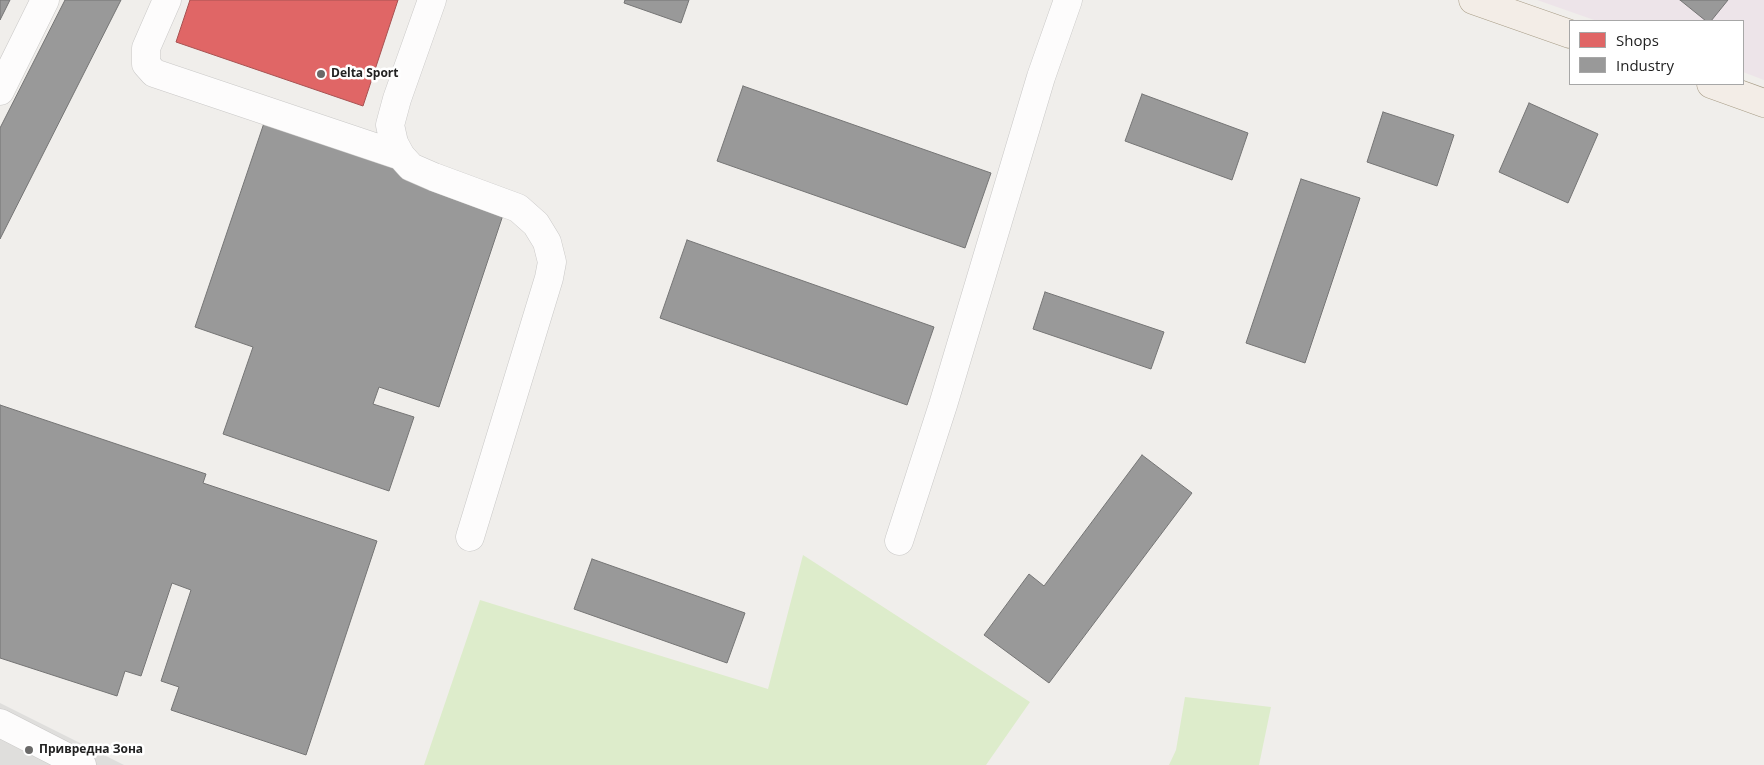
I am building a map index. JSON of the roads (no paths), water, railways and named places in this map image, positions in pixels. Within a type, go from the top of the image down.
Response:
[{"type":"main road","points":[[1473,0],[1569,34]]},
{"type":"main road","points":[[1714,85],[1764,103]]},
{"type":"street","points":[[0,92],[45,0]]},
{"type":"street","points":[[167,0],[146,48],[146,64],[154,73],[401,156]]},
{"type":"street","points":[[432,0],[397,99],[390,125],[394,143],[401,156],[411,167],[434,178],[518,208],[536,224],[547,242],[552,262],[549,278],[470,537]]},
{"type":"street","points":[[899,541],[943,405],[1042,77],[1068,0]]},
{"type":"street","points":[[0,723],[82,765]]},
{"type":"place","name":"Delta Sport","points":[[321,74]]},
{"type":"place","name":"Привредна Зона","points":[[29,750]]}]
